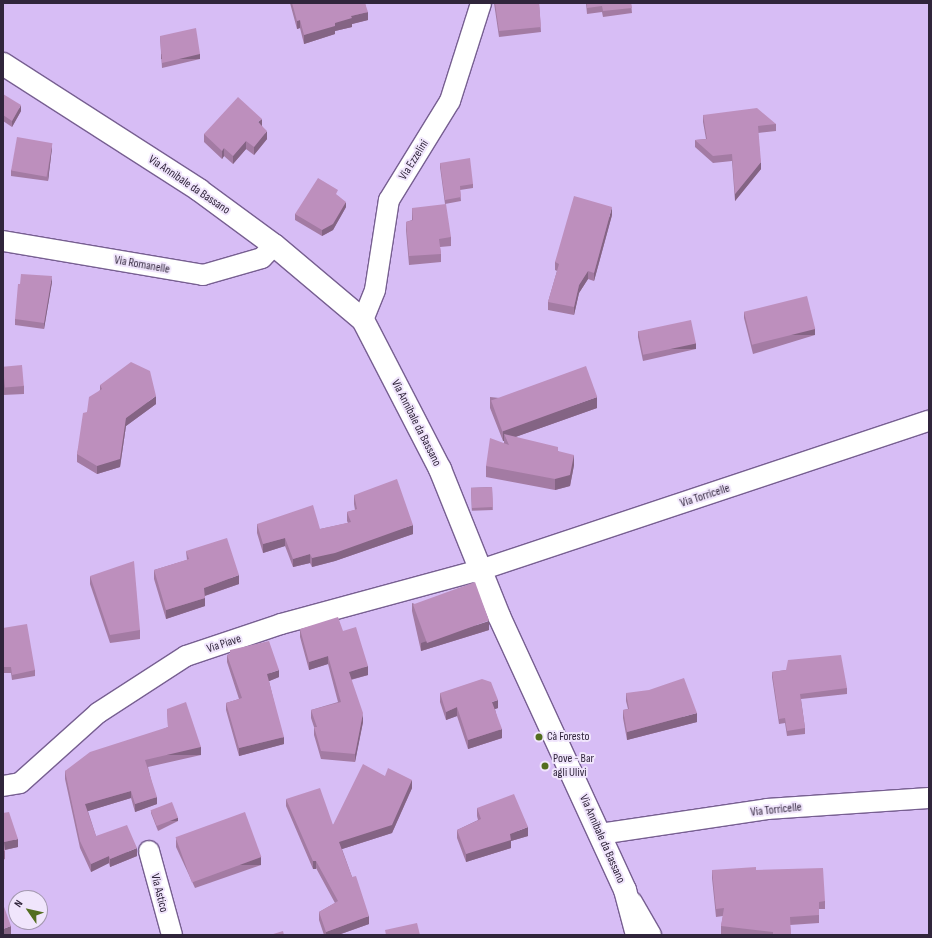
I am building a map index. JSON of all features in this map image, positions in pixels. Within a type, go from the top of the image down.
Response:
[{"type":"street","name":"Via Ezzelini","points":[[363,320],[375,290],[389,200],[450,102],[481,3]]},
{"type":"street","name":"Via Annibale da Bassano","points":[[3,64],[199,190],[274,245],[363,320],[440,470],[480,570],[625,890],[637,935]]},
{"type":"street","name":"Via Romanelle","points":[[3,241],[203,275],[262,258],[274,245]]},
{"type":"street","name":"Via Torricelle","points":[[480,570],[929,421]]},
{"type":"street","name":"Via Piave","points":[[3,786],[20,783],[98,713],[186,656],[281,624],[480,570]]},
{"type":"street","name":"Via Torricelle","points":[[600,834],[767,809],[929,798]]},
{"type":"street","name":"Via Astico","points":[[149,851],[172,935]]},
{"type":"street","points":[[625,890],[651,935]]},
{"type":"building","points":[[292,3],[365,3],[368,12],[351,16],[352,18],[335,23],[335,26],[304,35],[300,20],[297,21]]},
{"type":"building","points":[[495,3],[539,3],[541,27],[499,31]]},
{"type":"building","points":[[587,3],[631,3],[632,8],[603,11],[602,6],[587,8]]},
{"type":"building","points":[[196,28],[200,54],[162,63],[160,36]]},
{"type":"building","points":[[3,94],[21,105],[12,121],[3,115]]},
{"type":"building","points":[[238,97],[262,119],[258,122],[267,131],[254,147],[246,141],[233,156],[224,148],[222,151],[204,134]]},
{"type":"building","points":[[757,108],[776,124],[758,126],[761,162],[735,194],[732,154],[713,156],[695,140],[707,139],[703,115]]},
{"type":"building","points":[[17,137],[52,143],[47,177],[11,170]]},
{"type":"building","points":[[470,158],[473,184],[460,186],[461,197],[445,200],[440,163]]},
{"type":"building","points":[[318,178],[338,190],[336,194],[346,202],[333,224],[322,230],[295,214]]},
{"type":"building","points":[[574,196],[612,207],[594,273],[588,271],[579,285],[574,307],[548,302],[559,264],[555,262]]},
{"type":"building","points":[[446,204],[451,237],[439,239],[441,254],[409,256],[406,222],[413,220],[412,208]]},
{"type":"building","points":[[21,274],[52,276],[44,323],[15,319],[18,284],[20,284]]},
{"type":"building","points":[[807,296],[815,329],[752,345],[744,312]]},
{"type":"building","points":[[691,320],[696,343],[643,355],[638,331]]},
{"type":"building","points":[[131,362],[150,371],[156,396],[126,418],[120,459],[97,466],[77,454],[83,413],[87,412],[89,397],[102,389],[100,385]]},
{"type":"building","points":[[22,365],[24,386],[5,388],[3,367]]},
{"type":"building","points":[[586,366],[597,397],[502,432],[491,401]]},
{"type":"building","points":[[504,434],[558,447],[558,451],[574,455],[570,475],[555,479],[486,466],[490,438],[509,445]]},
{"type":"building","points":[[397,479],[413,525],[335,553],[312,558],[310,554],[293,559],[285,538],[263,544],[257,524],[313,505],[320,529],[351,522],[347,512],[357,509],[354,495]]},
{"type":"building","points":[[492,487],[493,507],[472,508],[471,488]]},
{"type":"building","points":[[227,538],[239,575],[204,588],[205,598],[166,610],[154,570],[189,559],[186,551]]},
{"type":"building","points":[[134,561],[140,630],[110,635],[90,576]]},
{"type":"building","points":[[475,582],[489,621],[427,643],[413,605]]},
{"type":"building","points":[[338,617],[343,631],[356,627],[368,666],[349,672],[363,713],[355,754],[321,751],[314,727],[317,727],[311,710],[341,702],[328,656],[309,662],[300,629]]},
{"type":"building","points":[[27,624],[35,670],[12,675],[11,667],[4,667],[3,664],[3,628]]},
{"type":"building","points":[[269,641],[279,670],[267,674],[284,737],[239,748],[226,703],[242,698],[227,655],[230,654],[230,650]]},
{"type":"building","points":[[841,655],[847,688],[800,694],[805,728],[787,731],[785,718],[779,719],[772,672],[786,670],[788,660]]},
{"type":"building","points":[[684,678],[697,713],[627,732],[623,710],[629,709],[626,693],[649,690]]},
{"type":"building","points":[[482,679],[491,682],[498,700],[492,702],[502,729],[468,740],[457,707],[446,712],[440,693]]},
{"type":"building","points":[[186,702],[201,747],[145,760],[157,797],[135,804],[131,791],[85,804],[96,836],[127,825],[137,848],[110,859],[109,856],[91,864],[80,841],[65,771],[90,752],[168,727],[167,709]]},
{"type":"building","points":[[363,764],[385,776],[388,768],[412,780],[392,825],[339,842],[352,877],[356,876],[369,916],[326,932],[319,912],[338,901],[316,861],[313,861],[286,799],[320,788],[333,825]]},
{"type":"building","points":[[514,794],[528,827],[510,834],[511,840],[466,854],[457,830],[481,819],[477,808]]},
{"type":"building","points":[[172,802],[178,818],[157,826],[151,810]]},
{"type":"building","points":[[9,812],[18,839],[4,842],[5,851],[3,851],[3,813]]},
{"type":"building","points":[[245,812],[261,857],[192,882],[175,837]]},
{"type":"building","points":[[756,867],[756,870],[823,868],[825,901],[819,902],[819,915],[790,917],[791,935],[773,935],[773,932],[721,926],[724,908],[716,909],[712,870]]},
{"type":"building","points":[[3,904],[8,918],[8,927],[3,929]]},
{"type":"building","points":[[417,923],[420,935],[386,935],[385,930]]},
{"type":"building","points":[[283,931],[284,935],[270,935]]},
{"type":"place","name":"Cà Foresto","points":[[539,737]]},
{"type":"place","name":"Pove - Bar agli Ulivi","points":[[545,766]]}]
